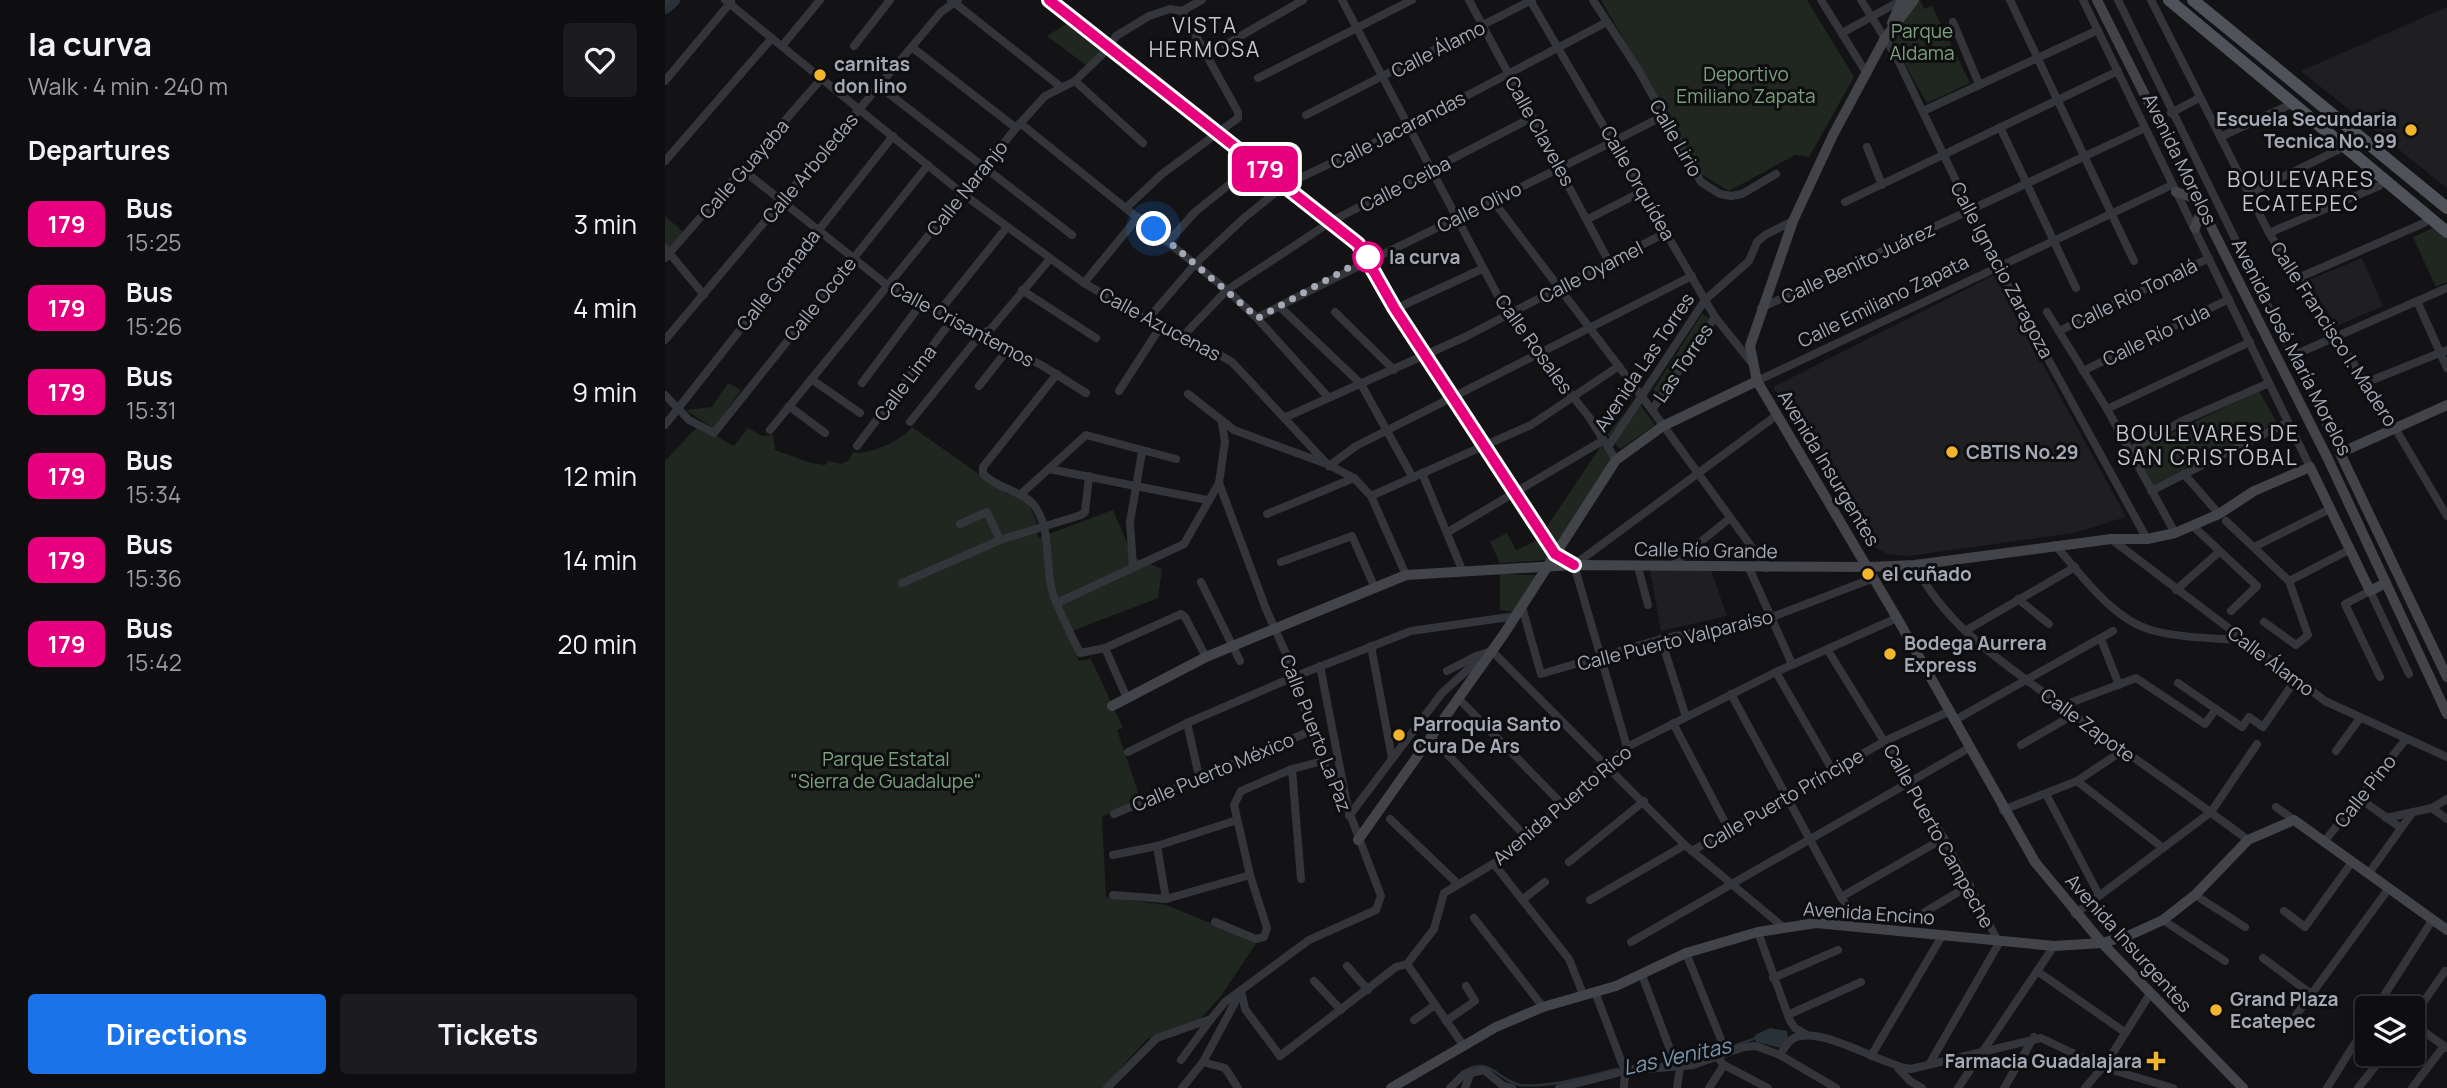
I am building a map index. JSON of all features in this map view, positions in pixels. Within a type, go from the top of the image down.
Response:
[{"type":"main road","points":[[1049,0],[1358,244],[1369,258],[1378,281],[1395,309],[1555,554],[1574,565]]},
{"type":"main road","name":"Avenida Insurgentes","points":[[1902,0],[1892,26],[1833,135],[1793,221],[1750,346],[1757,382],[1874,578],[2003,810],[2035,862],[2075,914],[2243,1088]]},
{"type":"main road","name":"Avenida Insurgentes","points":[[1892,26],[1914,0]]},
{"type":"main road","name":"Avenida José María Morelos","points":[[2097,0],[2328,459],[2447,714]]},
{"type":"main road","points":[[2169,0],[2447,232]]},
{"type":"main road","points":[[2193,0],[2447,208]]},
{"type":"main road","points":[[2174,188],[2200,204],[2195,228]]},
{"type":"main road","name":"Calle Emiliano Zapata","points":[[1616,460],[1663,426],[1757,382]]},
{"type":"main road","points":[[2340,453],[2447,405]]},
{"type":"main road","name":"Avenida José María Morelos","points":[[2340,453],[2447,677]]},
{"type":"main road","points":[[2328,459],[2359,494]]},
{"type":"main road","name":"Avenida Las Torres","points":[[1358,840],[1492,651],[1616,460]]},
{"type":"main road","name":"Calle Río Grande","points":[[1111,706],[1206,657],[1406,575],[1574,565],[1767,568],[1915,565],[2055,545],[2147,538],[2175,533],[2223,518],[2254,491],[2310,467]]},
{"type":"main road","name":"Avenida Morelos","points":[[2310,467],[2370,591]]},
{"type":"main road","points":[[2370,591],[2386,583]]},
{"type":"main road","points":[[2294,820],[2447,930]]},
{"type":"main road","name":"Avenida Encino","points":[[1390,1087],[1463,1045],[1543,1007],[1642,975],[1686,953],[1758,932],[1816,923],[1999,943],[2054,946],[2102,943],[2148,929],[2163,920],[2195,895],[2248,840],[2294,820]]},
{"type":"street","points":[[782,46],[820,0]]},
{"type":"street","points":[[854,46],[890,0]]},
{"type":"street","name":"Calle Naranjo","points":[[771,430],[887,285],[1045,96],[1075,81],[1109,48],[1116,36],[1149,16],[1170,9],[1182,11],[1202,0]]},
{"type":"street","points":[[1225,45],[1303,0]]},
{"type":"street","name":"Calle Rosales","points":[[1342,0],[1508,315],[1590,417],[1616,460]]},
{"type":"street","points":[[1258,78],[1412,0]]},
{"type":"street","name":"Calle Claveles","points":[[1469,0],[1609,262]]},
{"type":"street","name":"Calle Álamo","points":[[1306,115],[1531,0]]},
{"type":"street","name":"Calle Orquídea","points":[[1531,0],[1715,317],[1751,362]]},
{"type":"street","name":"Calle Lirio","points":[[1593,0],[1701,182],[1720,194],[1742,194],[1776,174]]},
{"type":"street","points":[[1821,0],[1867,74]]},
{"type":"street","name":"Calle Ignacio Zaragoza","points":[[1861,0],[1885,38],[1923,111],[1941,154],[1997,266],[2147,538]]},
{"type":"street","points":[[1842,33],[1902,0]]},
{"type":"street","points":[[2010,0],[2134,261]]},
{"type":"street","name":"Avenida Morelos","points":[[2083,0],[2310,467]]},
{"type":"street","name":"Avenida José María Morelos","points":[[2118,0],[2171,113],[2340,453]]},
{"type":"street","name":"Calle Francisco I. Madero","points":[[2151,0],[2269,233],[2395,428],[2446,513]]},
{"type":"street","points":[[665,81],[729,1]]},
{"type":"street","name":"Calle Azucenas","points":[[729,1],[963,194],[1050,259],[1084,283],[1147,320],[1184,335],[1232,362],[1328,465],[1354,478],[1371,496],[1406,575]]},
{"type":"street","points":[[955,1],[1061,87]]},
{"type":"street","name":"Calle Arboledas","points":[[665,340],[941,12],[955,1]]},
{"type":"street","points":[[1126,208],[1162,174],[1238,118],[1238,112],[1182,11]]},
{"type":"street","name":"Calle Jacarandas","points":[[1147,320],[1196,263],[1244,218],[1285,185],[1407,127],[1607,22]]},
{"type":"street","points":[[1954,22],[1979,84]]},
{"type":"street","points":[[1923,111],[2098,30]]},
{"type":"street","points":[[665,161],[772,38]]},
{"type":"street","points":[[913,48],[1138,216],[1196,263],[1258,318],[1328,397]]},
{"type":"street","points":[[1845,202],[2117,71]]},
{"type":"street","name":"Calle Guayaba","points":[[667,253],[822,78]]},
{"type":"street","points":[[1075,81],[1143,143]]},
{"type":"street","points":[[879,86],[1072,235]]},
{"type":"street","points":[[2171,113],[2199,98]]},
{"type":"street","points":[[2220,137],[2294,103]]},
{"type":"street","name":"Calle Olivo","points":[[1258,318],[1369,258],[1494,202],[1663,116]]},
{"type":"street","name":"Calle Ceiba","points":[[1184,335],[1227,290],[1332,221],[1533,117]]},
{"type":"street","points":[[2000,127],[2076,288]]},
{"type":"street","name":"Calle Benito Juárez","points":[[1761,309],[2145,128]]},
{"type":"street","name":"Calle Granada","points":[[665,425],[893,136]]},
{"type":"street","points":[[2248,194],[2346,146]]},
{"type":"street","points":[[1867,147],[1882,184]]},
{"type":"street","points":[[1169,241],[1195,212],[1259,165],[1286,151]]},
{"type":"street","name":"Calle Ocote","points":[[679,407],[689,420],[714,433],[928,165]]},
{"type":"street","name":"Calle Crisantemos","points":[[743,170],[887,285],[1057,374],[1086,393]]},
{"type":"street","points":[[2269,233],[2379,186]]},
{"type":"street","name":"Calle Emiliano Zapata","points":[[1757,382],[2111,212],[2174,188]]},
{"type":"street","points":[[1588,219],[1643,191]]},
{"type":"street","points":[[1494,202],[1642,396],[1767,568]]},
{"type":"street","points":[[1084,283],[1138,216]]},
{"type":"street","name":"Avenida Las Torres","points":[[1605,444],[1642,396],[1706,300],[1741,268],[1765,235],[1793,221]]},
{"type":"street","points":[[2298,278],[2424,223]]},
{"type":"street","points":[[938,313],[1007,227]]},
{"type":"street","name":"Calle Oyamel","points":[[1286,417],[1426,355],[1667,232]]},
{"type":"street","points":[[667,253],[704,295]]},
{"type":"street","name":"Calle Río Tonalá","points":[[2059,331],[2210,258]]},
{"type":"street","points":[[910,422],[981,334],[991,330],[1050,259]]},
{"type":"street","points":[[1395,309],[1482,269]]},
{"type":"street","points":[[1188,394],[1222,424],[1328,465],[1385,431],[1541,355],[1692,276]]},
{"type":"street","points":[[2292,356],[2447,288]]},
{"type":"street","points":[[1022,290],[1096,338]]},
{"type":"street","name":"Calle Río Tula","points":[[2083,371],[2229,299]]},
{"type":"street","points":[[2417,301],[2444,351],[2447,368]]},
{"type":"street","points":[[862,383],[921,304]]},
{"type":"street","points":[[1279,306],[1361,384],[1413,478]]},
{"type":"street","points":[[1335,312],[1394,370]]},
{"type":"street","points":[[2047,312],[2107,410],[2175,533]]},
{"type":"street","name":"Las Torres","points":[[1652,410],[1715,317]]},
{"type":"street","name":"Calle Lima","points":[[857,446],[952,320]]},
{"type":"street","points":[[1119,391],[1161,326]]},
{"type":"street","points":[[2107,410],[2250,342]]},
{"type":"street","points":[[979,386],[1009,348]]},
{"type":"street","points":[[2365,383],[2444,351]]},
{"type":"street","points":[[1371,496],[1531,425],[1619,366]]},
{"type":"street","points":[[1057,374],[983,467],[983,474],[1008,492],[1021,494],[1035,507],[1044,528],[1052,592],[1080,653],[1087,654],[1105,648],[1181,614],[1206,657]]},
{"type":"street","points":[[811,379],[860,413]]},
{"type":"street","points":[[2129,451],[2182,421],[2269,383]]},
{"type":"street","points":[[665,395],[679,407]]},
{"type":"street","points":[[789,406],[825,433]]},
{"type":"street","points":[[1627,747],[1574,565],[1777,415]]},
{"type":"street","points":[[2151,491],[2288,422]]},
{"type":"street","points":[[1057,603],[1184,544],[1219,483],[1225,442],[1222,424]]},
{"type":"street","points":[[1021,494],[1086,435],[1176,459]]},
{"type":"street","points":[[1448,532],[1605,444]]},
{"type":"street","points":[[1133,567],[1130,522],[1142,452]]},
{"type":"street","points":[[1049,469],[1207,500]]},
{"type":"street","points":[[1422,473],[1463,572]]},
{"type":"street","points":[[2185,474],[2223,518],[2289,581],[2308,635],[2296,645],[2264,622]]},
{"type":"street","points":[[902,583],[1000,541],[1081,516],[1085,512],[1089,476]]},
{"type":"street","points":[[1266,514],[1354,478]]},
{"type":"street","name":"Calle Puerto La Paz","points":[[1219,483],[1274,627],[1296,676],[1296,684],[1323,761],[1348,812],[1381,896],[1379,905],[1372,912],[1309,940],[1241,990]]},
{"type":"street","points":[[2254,547],[2330,509]]},
{"type":"street","points":[[960,524],[987,512],[1000,541]]},
{"type":"street","points":[[1669,568],[1730,518]]},
{"type":"street","points":[[2193,526],[2257,586],[2231,611]]},
{"type":"street","points":[[1281,562],[1352,536],[1375,588]]},
{"type":"street","name":"Calle Álamo","points":[[2111,539],[2325,701],[2447,757]]},
{"type":"street","points":[[2055,545],[2121,613],[2149,629],[2242,640]]},
{"type":"street","points":[[2289,581],[2349,550]]},
{"type":"street","points":[[2176,590],[2220,552]]},
{"type":"street","name":"Calle Zapote","points":[[1915,565],[1940,606],[1965,631],[2073,715],[2248,840]]},
{"type":"street","points":[[1638,567],[1648,605]]},
{"type":"street","points":[[1965,631],[2075,567]]},
{"type":"street","points":[[1749,568],[1792,664]]},
{"type":"street","name":"Calle Puerto Valparaíso","points":[[1519,611],[1541,674],[1661,639],[1772,617],[1874,578]]},
{"type":"street","points":[[1201,582],[1240,661]]},
{"type":"street","points":[[2370,591],[2345,604],[2380,677]]},
{"type":"street","name":"Avenida Morelos","points":[[2370,591],[2409,674]]},
{"type":"street","points":[[2018,599],[2049,624]]},
{"type":"street","points":[[1128,752],[1187,723],[1296,676],[1411,631],[1519,611]]},
{"type":"street","name":"Avenida Puerto Rico","points":[[1457,883],[1494,864],[1527,838],[1627,747],[1776,671],[1897,618]]},
{"type":"street","name":"Calle Puerto Príncipe","points":[[1590,900],[1885,741],[1952,715],[2113,631]]},
{"type":"street","points":[[1661,639],[1686,717]]},
{"type":"street","points":[[2101,639],[2119,685]]},
{"type":"street","points":[[1371,646],[1392,758]]},
{"type":"street","points":[[1105,648],[1126,696]]},
{"type":"street","name":"Calle Puerto Campeche","points":[[1827,649],[1944,838],[1999,943],[1930,1063]]},
{"type":"street","points":[[1447,671],[1492,651],[1688,848],[1729,885],[1783,927]]},
{"type":"street","points":[[1348,812],[1442,693],[1475,663],[1476,656]]},
{"type":"street","points":[[1320,666],[1348,812]]},
{"type":"street","points":[[1776,671],[1833,771]]},
{"type":"street","points":[[2062,706],[2136,678],[2206,724],[2216,709]]},
{"type":"street","points":[[2178,683],[2242,727],[2249,717],[2263,727],[2296,679]]},
{"type":"street","points":[[1731,694],[1841,897],[1861,927]]},
{"type":"street","points":[[1458,698],[1564,806]]},
{"type":"street","points":[[2021,745],[2073,715]]},
{"type":"street","points":[[2336,751],[2360,718]]},
{"type":"street","points":[[1187,723],[1199,776]]},
{"type":"street","points":[[1673,723],[1728,828]]},
{"type":"street","name":"Calle Puerto México","points":[[1114,814],[1313,730]]},
{"type":"street","points":[[1431,737],[1527,838]]},
{"type":"street","name":"Calle Pino","points":[[2324,842],[2406,739]]},
{"type":"street","points":[[2075,914],[2211,812],[2257,744]]},
{"type":"street","points":[[1631,943],[1969,748]]},
{"type":"street","points":[[2003,810],[2077,781],[2122,751]]},
{"type":"street","points":[[1215,922],[1256,939],[1264,937],[1267,928],[1250,875],[1237,820],[1236,796],[1241,791],[1292,769],[1323,761]]},
{"type":"street","points":[[1292,769],[1301,879]]},
{"type":"street","points":[[2077,781],[2163,848]]},
{"type":"street","points":[[2046,794],[2099,895]]},
{"type":"street","points":[[2359,798],[2401,828]]},
{"type":"street","points":[[2386,818],[2432,808],[2447,799]]},
{"type":"street","points":[[1569,862],[1644,801]]},
{"type":"street","points":[[2276,807],[2294,820]]},
{"type":"street","points":[[2432,808],[2447,819]]},
{"type":"street","points":[[2369,873],[2412,813]]},
{"type":"street","points":[[1241,990],[1245,1009],[1280,1056],[1397,967],[1407,964],[1434,929],[1444,893],[1457,883],[1390,819]]},
{"type":"street","points":[[1113,855],[1157,846],[1237,820]]},
{"type":"street","points":[[1841,897],[1944,838]]},
{"type":"street","points":[[1157,846],[1166,899]]},
{"type":"street","points":[[2284,911],[2305,927],[2352,862]]},
{"type":"street","points":[[1494,864],[1569,959],[1589,993],[1624,1068],[1624,1088]]},
{"type":"street","points":[[1113,895],[1166,899],[1250,875]]},
{"type":"street","points":[[1522,900],[1545,882]]},
{"type":"street","points":[[1915,918],[1970,885]]},
{"type":"street","points":[[2289,1025],[2389,888]]},
{"type":"street","points":[[2195,895],[2245,927]]},
{"type":"street","points":[[1474,918],[1543,1007]]},
{"type":"street","points":[[2384,996],[2433,919]]},
{"type":"street","points":[[2163,920],[2225,961]]},
{"type":"street","points":[[1758,932],[1773,978],[1795,1028],[1807,1035],[1898,1068],[1911,1069],[2034,1037],[2048,1039],[2102,1066],[2173,1088]]},
{"type":"street","points":[[1871,1056],[1942,936]]},
{"type":"street","points":[[1971,1088],[1960,1084],[2054,946]]},
{"type":"street","points":[[1773,978],[1838,950]]},
{"type":"street","points":[[1686,953],[1722,1042]]},
{"type":"street","points":[[2263,958],[2311,994]]},
{"type":"street","points":[[1407,964],[1463,1045]]},
{"type":"street","points":[[1347,966],[1368,990]]},
{"type":"street","points":[[2037,971],[2126,1033]]},
{"type":"street","points":[[2425,1000],[2445,971]]},
{"type":"street","points":[[1642,975],[1671,1052]]},
{"type":"street","points":[[1314,981],[1341,1010]]},
{"type":"street","points":[[1789,1015],[1861,982]]},
{"type":"street","points":[[1446,1021],[1475,1000],[1466,986]]},
{"type":"street","points":[[1181,1060],[1225,1002],[1241,990]]},
{"type":"street","points":[[1182,1088],[1203,1062],[1241,990]]},
{"type":"street","points":[[2085,1088],[2126,1033],[2150,994]]},
{"type":"street","points":[[1414,1020],[1435,1005]]},
{"type":"street","points":[[1107,1088],[1157,1038],[1211,1019]]},
{"type":"street","points":[[2412,1088],[2446,1047],[2425,1032]]},
{"type":"street","points":[[1780,1055],[1788,1043],[1807,1035]]},
{"type":"street","points":[[2004,1088],[2034,1037]]},
{"type":"street","points":[[2327,1088],[2355,1043]]},
{"type":"street","points":[[1559,1088],[1624,1068],[1680,1068],[1721,1061],[1744,1046],[1756,1046],[1780,1055],[1836,1088]]},
{"type":"street","points":[[1709,1088],[1721,1061]]},
{"type":"street","points":[[1721,1061],[1767,1088]]},
{"type":"street","points":[[1203,1062],[1225,1068],[1238,1088]]},
{"type":"street","points":[[2358,1088],[2375,1066]]},
{"type":"street","points":[[1677,1088],[1680,1068]]},
{"type":"street","points":[[1898,1068],[1910,1081],[1922,1088]]},
{"type":"street","points":[[1450,1088],[1463,1075],[1484,1070],[1512,1088]]},
{"type":"street","points":[[1465,1088],[1471,1072]]},
{"type":"street","points":[[2141,1088],[2147,1080]]},
{"type":"shaded area","name":"Escuela Secundaria Tecnica No. 99","points":[[2447,7],[2447,188],[2301,71]]},
{"type":"shaded area","points":[[2362,258],[2383,306],[2336,326],[2308,280]]},
{"type":"shaded area","name":"CBTIS No.29","points":[[1994,275],[2126,517],[2074,533],[1909,556],[1887,554],[1869,544],[1773,387]]},
{"type":"shaded area","points":[[1650,570],[1711,570],[1727,616],[1661,631]]},
{"type":"shaded area","points":[[1770,1028],[1787,1031],[1788,1039],[1781,1048],[1756,1042],[1755,1035]]},
{"type":"green space","name":"Deportivo Emiliano Zapata","points":[[1601,0],[1807,0],[1854,77],[1809,157],[1795,155],[1729,191],[1701,174]]},
{"type":"green space","name":"Parque Aldama","points":[[1920,0],[1924,9],[1932,6],[1970,83],[1927,103],[1893,43],[1898,26]]},
{"type":"green space","points":[[1073,20],[1111,50],[1086,65],[1047,36]]},
{"type":"green space","points":[[665,216],[683,232],[669,249],[665,245]]},
{"type":"green space","points":[[2433,228],[2447,238],[2447,282],[2436,287],[2413,237]]},
{"type":"green space","points":[[1702,314],[1709,318],[1655,397],[1650,395]]},
{"type":"green space","points":[[728,383],[741,390],[714,429],[686,410],[712,407]]},
{"type":"green space","points":[[2259,391],[2277,423],[2152,486],[2134,451]]},
{"type":"green space","points":[[1636,399],[1655,425],[1620,449],[1607,435]]},
{"type":"green space","name":"Parque Estatal \"Sierra de Guadalupe\"","points":[[698,426],[734,446],[748,428],[762,436],[773,435],[775,450],[811,463],[825,465],[829,461],[841,464],[849,460],[853,452],[867,452],[885,446],[912,427],[1007,494],[1025,497],[1036,520],[1038,538],[1113,510],[1133,557],[1162,569],[1158,598],[1067,633],[1079,661],[1091,659],[1123,728],[1117,730],[1140,798],[1102,817],[1106,897],[1166,905],[1257,942],[1221,996],[1193,1027],[1147,1039],[1103,1088],[665,1088],[665,461]]},
{"type":"green space","points":[[1601,446],[1612,458],[1558,548],[1544,531]]},
{"type":"green space","points":[[1507,533],[1516,550],[1540,539],[1549,554],[1547,560],[1500,563],[1490,542]]},
{"type":"green space","points":[[1500,574],[1536,575],[1515,612],[1500,610]]},
{"type":"waterway","points":[[665,7],[673,0]]},
{"type":"waterway","name":"Las Venitas","points":[[1661,1064],[1712,1054],[1756,1038]]},
{"type":"waterway","name":"Las Venitas","points":[[1627,1067],[1651,1065]]},
{"type":"waterway","name":"Las Venitas","points":[[1462,1072],[1472,1067],[1487,1067],[1520,1085],[1544,1085],[1617,1069]]},
{"type":"bus line","name":"179","points":[[1049,0],[1358,244],[1369,258],[1378,281],[1395,309],[1555,554],[1574,565]]},
{"type":"place","name":"carnitas don lino","points":[[820,75]]},
{"type":"place","name":"Escuela Secundaria Tecnica No. 99","points":[[2411,130]]},
{"type":"place","name":"la curva","points":[[1368,257]]},
{"type":"place","name":"CBTIS No.29","points":[[1952,452]]},
{"type":"place","name":"el cuñado","points":[[1868,574]]},
{"type":"place","name":"Bodega Aurrera Express","points":[[1890,654]]},
{"type":"place","name":"Parroquia Santo Cura De Ars","points":[[1399,735]]},
{"type":"place","name":"Grand Plaza Ecatepec","points":[[2216,1010]]},
{"type":"place","name":"Farmacia Guadalajara","points":[[2156,1061]]},
{"type":"district","name":"VISTA HERMOSA","points":[[1205,38]]},
{"type":"district","name":"BOULEVARES ECATEPEC","points":[[2301,192]]},
{"type":"district","name":"BOULEVARES DE SAN CRISTÓBAL","points":[[2208,446]]},
{"type":"route","points":[[1154,229],[1258,318],[1368,257]]}]
